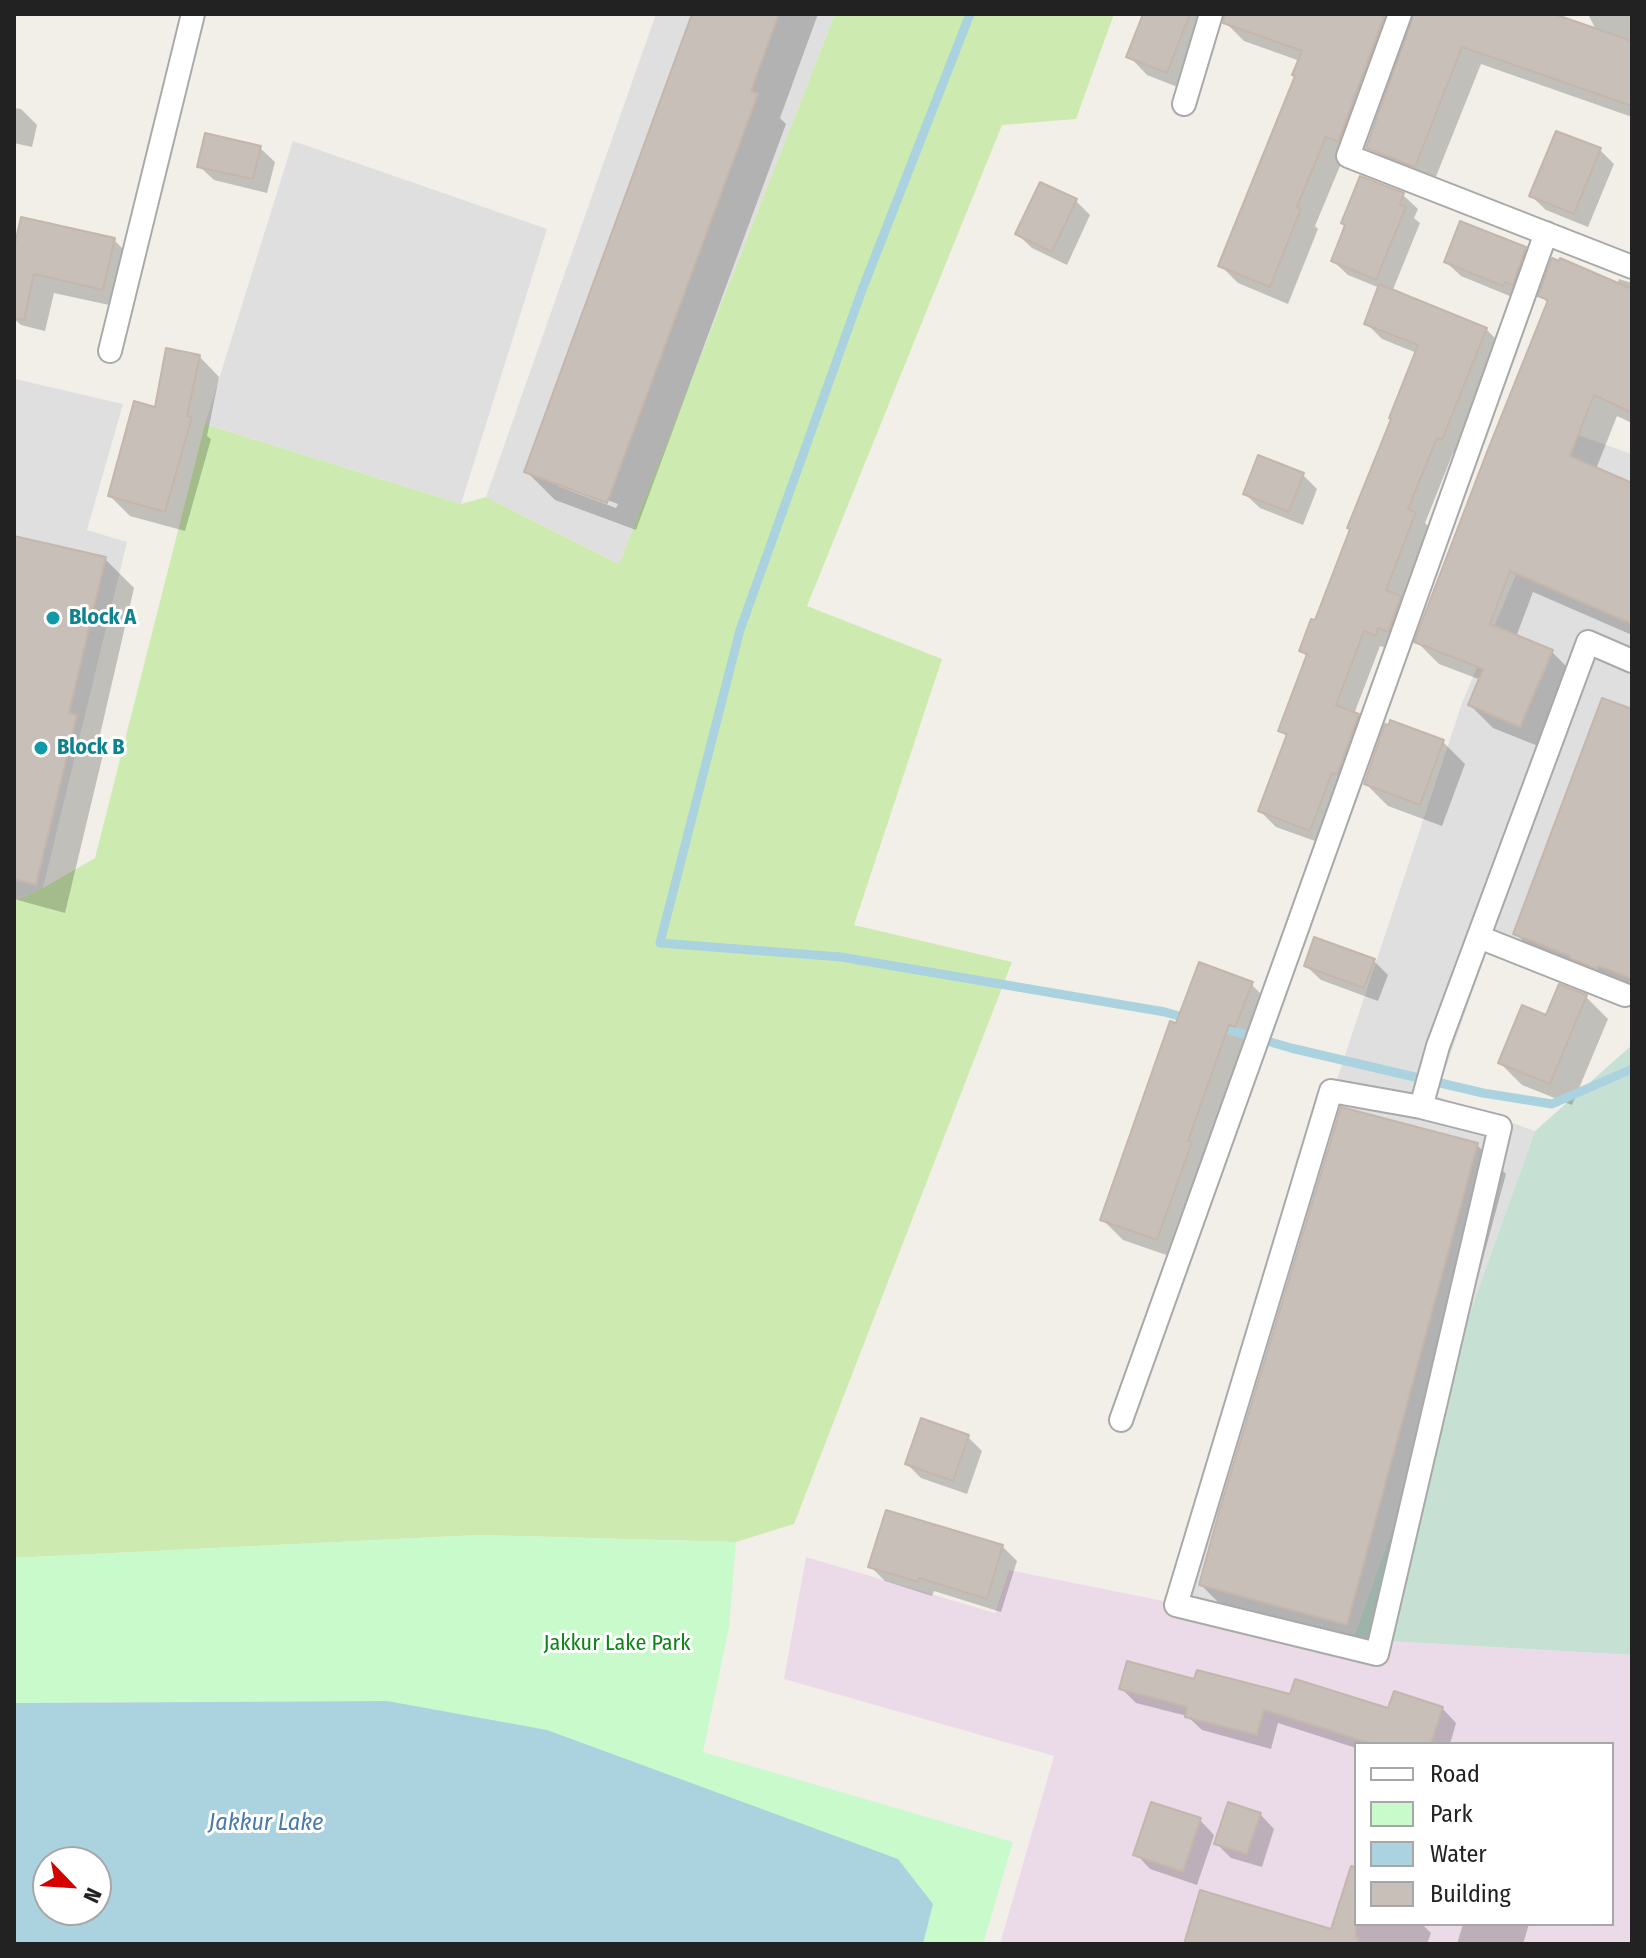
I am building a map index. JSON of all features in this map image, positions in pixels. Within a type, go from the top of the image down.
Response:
[{"type":"street","points":[[110,351],[193,14]]},
{"type":"street","points":[[1184,104],[1211,14]]},
{"type":"street","points":[[1400,14],[1348,156],[1632,267]]},
{"type":"street","points":[[1121,1420],[1546,233]]},
{"type":"street","points":[[1422,1103],[1434,1061],[1588,642],[1632,661]]},
{"type":"street","points":[[1479,937],[1625,995]]},
{"type":"street","points":[[1331,1091],[1422,1103],[1500,1127],[1377,1654],[1176,1605],[1331,1091]]},
{"type":"shaded area","points":[[656,14],[835,14],[619,564],[486,497]]},
{"type":"shaded area","points":[[293,141],[547,229],[461,504],[205,424]]},
{"type":"shaded area","points":[[15,379],[123,404],[87,530],[127,542],[43,888],[14,901]]},
{"type":"shaded area","points":[[1575,434],[1632,454],[1632,993],[1489,944],[1436,1096],[1535,1131],[1353,1639],[1164,1600],[1462,703]]},
{"type":"shaded area","points":[[806,1557],[995,1613],[1009,1570],[1353,1639],[1632,1655],[1632,1944],[1000,1944],[1054,1756],[784,1679]]},
{"type":"green space","points":[[835,14],[1114,14],[1076,119],[1002,125],[807,606],[942,659],[854,925],[1012,962],[794,1524],[736,1542],[479,1535],[14,1558],[14,901],[95,858],[205,424],[461,504],[486,497],[619,564]]},
{"type":"green space","points":[[1632,1045],[1632,1655],[1353,1639],[1535,1131]]},
{"type":"green space","name":"Jakkur Lake Park","points":[[479,1535],[736,1542],[729,1627],[703,1752],[1013,1842],[983,1944],[923,1944],[933,1904],[387,1701],[14,1703],[14,1558]]},
{"type":"water","name":"Jakkur Lake","points":[[387,1701],[547,1730],[898,1859],[933,1904],[923,1944],[14,1944],[14,1703]]},
{"type":"building","points":[[692,14],[779,14],[751,91],[758,94],[607,503],[524,472]]},
{"type":"building","points":[[1143,14],[1190,14],[1167,73],[1126,57]]},
{"type":"building","points":[[1225,14],[1385,14],[1338,142],[1326,137],[1297,207],[1301,209],[1270,287],[1218,266],[1295,76],[1292,75],[1302,51],[1223,23]]},
{"type":"building","points":[[1414,14],[1554,14],[1632,41],[1632,106],[1462,47],[1415,167],[1366,148]]},
{"type":"building","points":[[1556,131],[1601,148],[1574,214],[1529,196]]},
{"type":"building","points":[[205,133],[261,146],[253,179],[197,167]]},
{"type":"building","points":[[1360,176],[1404,193],[1400,204],[1406,207],[1376,280],[1331,261],[1345,225],[1341,223]]},
{"type":"building","points":[[1040,182],[1077,199],[1052,252],[1015,234]]},
{"type":"building","points":[[21,217],[115,238],[103,290],[34,274],[24,320],[14,319],[14,248]]},
{"type":"building","points":[[1460,221],[1526,247],[1513,285],[1505,282],[1503,286],[1444,262]]},
{"type":"building","points":[[1552,258],[1559,261],[1560,258],[1632,289],[1632,413],[1594,395],[1570,456],[1632,483],[1632,624],[1510,571],[1490,624],[1553,650],[1520,727],[1468,705],[1483,669],[1414,642],[1548,300],[1538,296]]},
{"type":"building","points":[[1379,284],[1487,328],[1442,440],[1437,438],[1408,509],[1416,512],[1386,590],[1401,596],[1388,632],[1378,628],[1376,636],[1364,631],[1336,705],[1359,714],[1337,775],[1332,773],[1310,831],[1258,811],[1287,734],[1278,731],[1307,654],[1299,651],[1311,619],[1315,620],[1418,345],[1364,324]]},
{"type":"building","points":[[166,348],[200,355],[187,416],[192,417],[165,512],[108,496],[134,401],[155,407]]},
{"type":"building","points":[[1258,455],[1304,473],[1289,512],[1243,494]]},
{"type":"building","points":[[14,536],[106,557],[69,713],[77,715],[36,885],[14,879]]},
{"type":"building","points":[[1602,698],[1632,709],[1632,979],[1599,966],[1597,969],[1513,934]]},
{"type":"building","points":[[1390,720],[1444,740],[1420,805],[1364,784],[1385,724],[1389,725]]},
{"type":"building","points":[[1314,937],[1375,959],[1364,988],[1304,966]]},
{"type":"building","points":[[1199,962],[1253,982],[1235,1027],[1229,1025],[1157,1240],[1100,1220],[1170,1021],[1176,1023]]},
{"type":"building","points":[[1559,984],[1587,995],[1550,1084],[1498,1063],[1522,1005],[1546,1015]]},
{"type":"building","points":[[1341,1107],[1478,1143],[1347,1625],[1199,1585]]},
{"type":"building","points":[[921,1418],[969,1435],[953,1481],[905,1464]]},
{"type":"building","points":[[886,1510],[1003,1545],[987,1599],[919,1578],[918,1582],[868,1567]]},
{"type":"building","points":[[1127,1661],[1194,1679],[1197,1670],[1290,1694],[1295,1679],[1388,1708],[1394,1691],[1443,1707],[1432,1742],[1366,1742],[1264,1710],[1257,1735],[1185,1717],[1187,1707],[1119,1689]]},
{"type":"building","points":[[1151,1802],[1201,1818],[1183,1872],[1133,1855]]},
{"type":"building","points":[[1228,1802],[1261,1813],[1247,1854],[1214,1844]]},
{"type":"building","points":[[1351,1866],[1354,1867],[1354,1926],[1358,1944],[1184,1944],[1200,1890],[1331,1929]]},
{"type":"waterway","points":[[970,14],[862,290],[740,630],[660,943],[841,957],[1165,1012],[1189,1019]]},
{"type":"waterway","points":[[1219,1027],[1291,1048],[1483,1093],[1552,1104],[1632,1069]]},
{"type":"place","name":"Block A","points":[[53,618]]},
{"type":"place","name":"Block B","points":[[41,748]]}]
